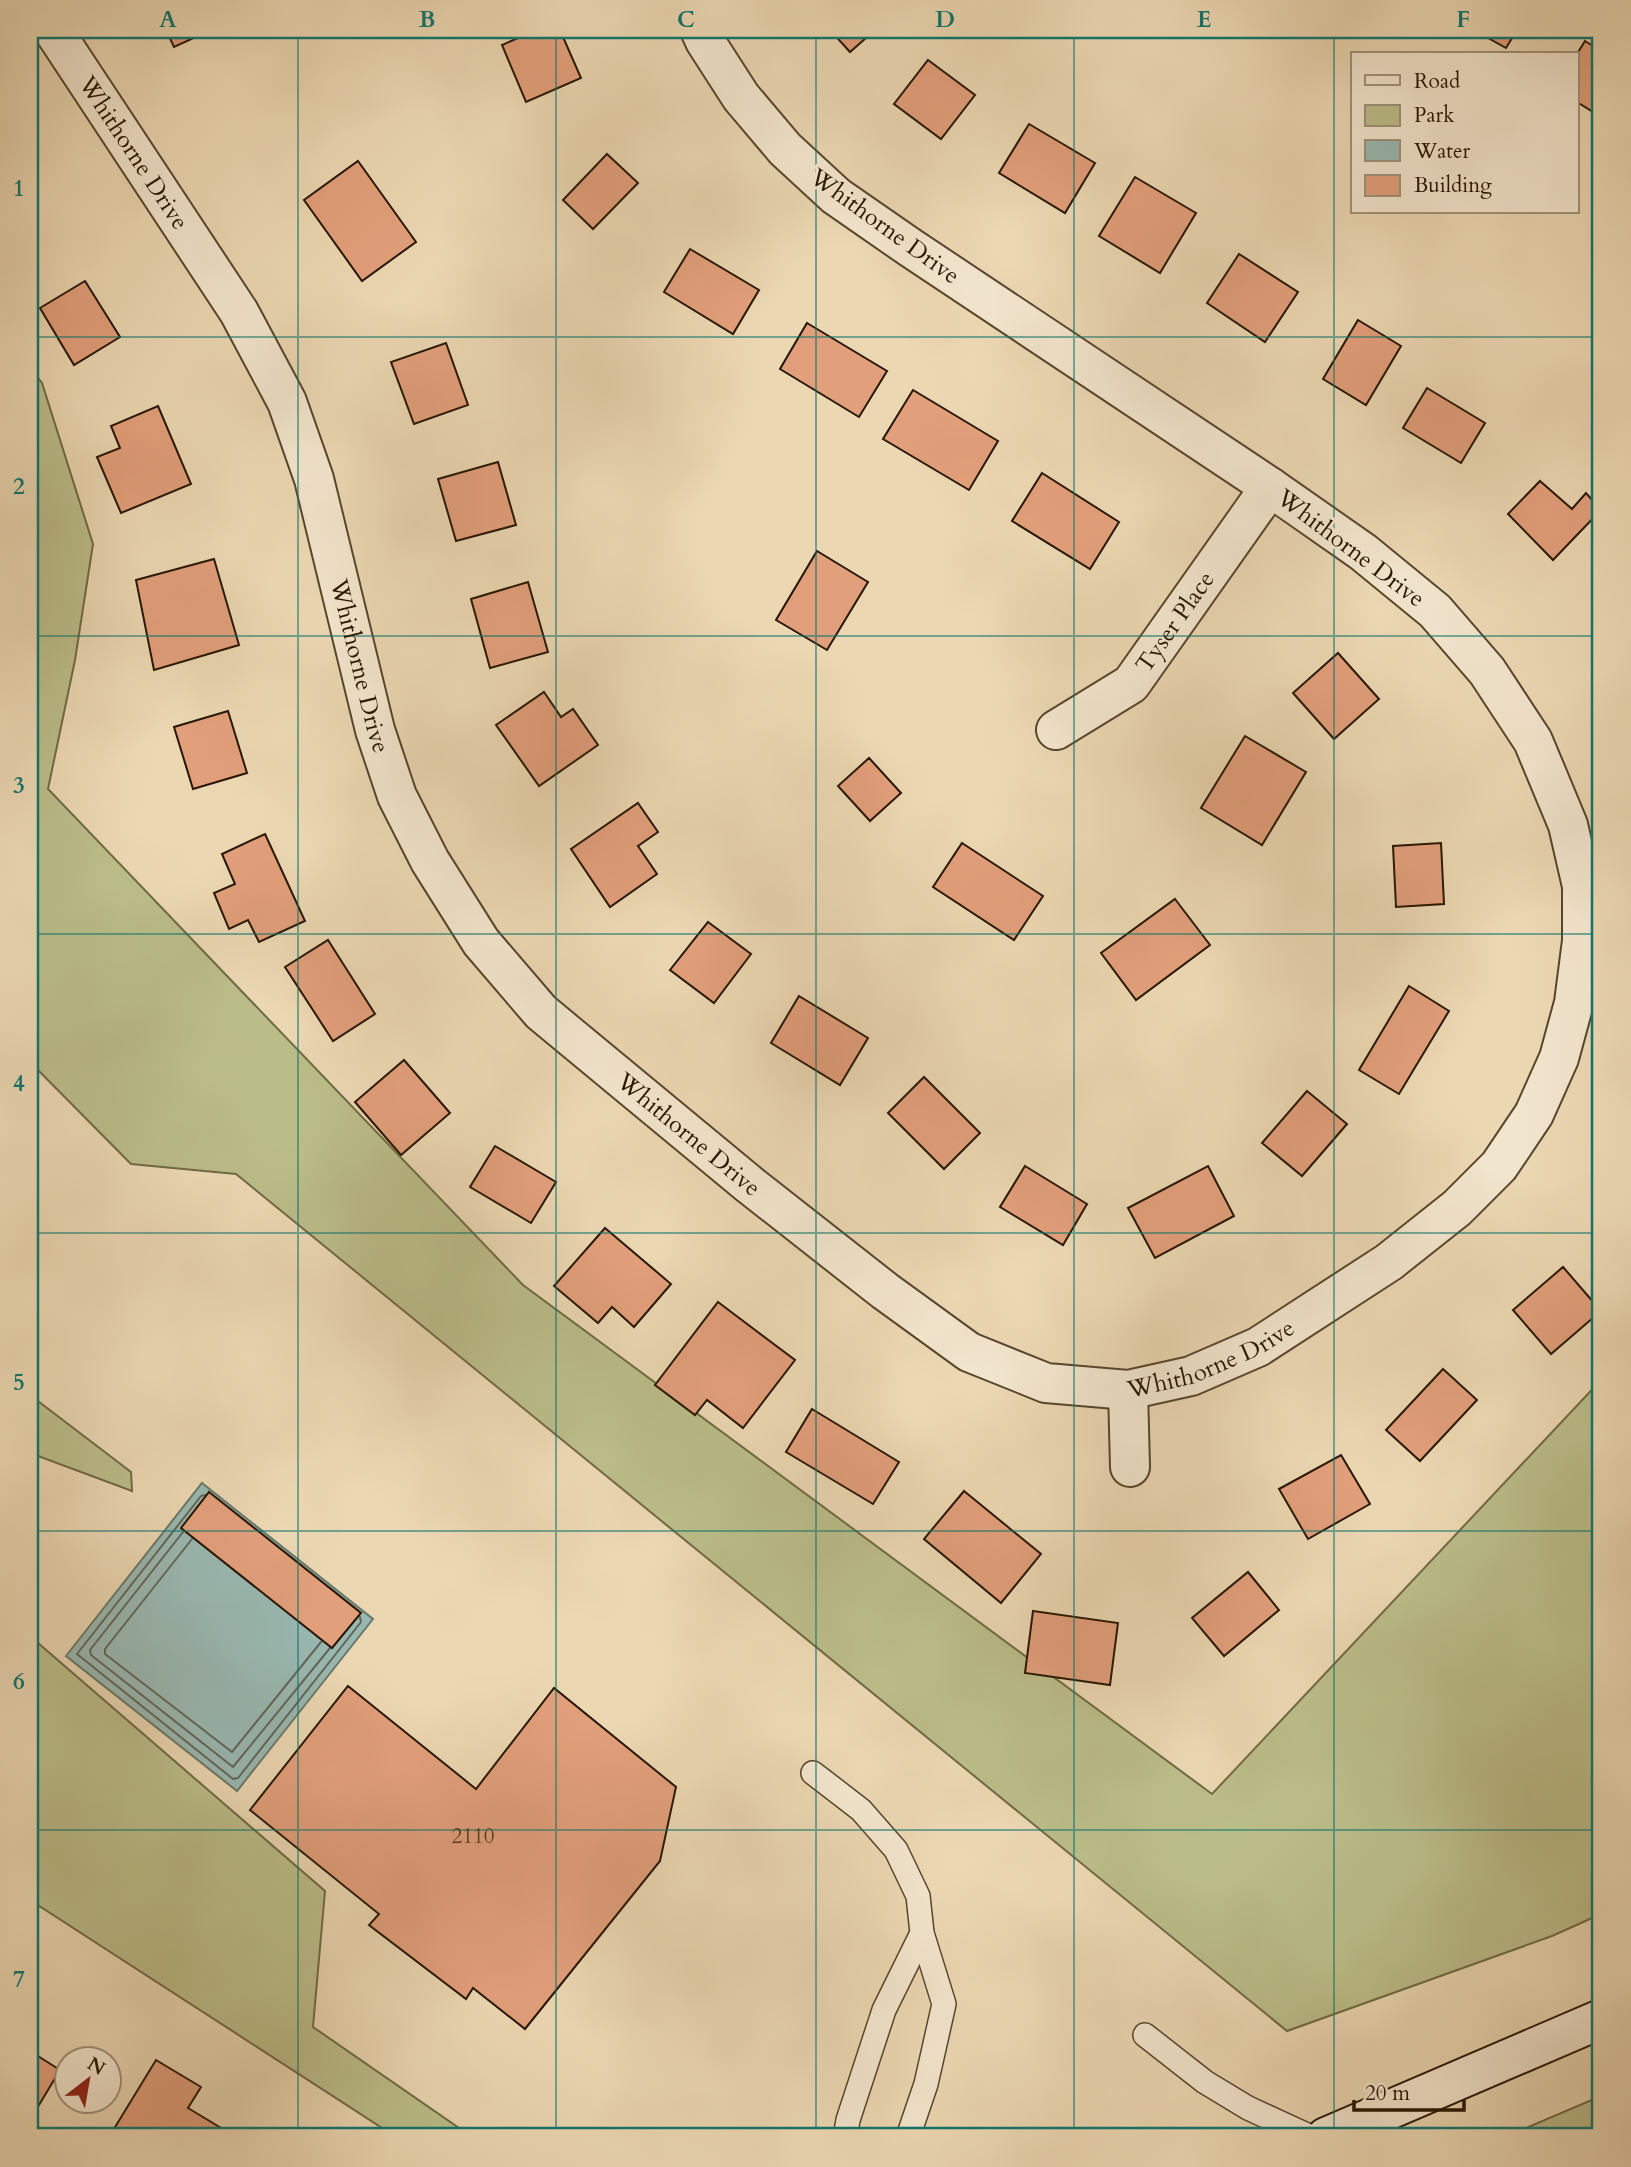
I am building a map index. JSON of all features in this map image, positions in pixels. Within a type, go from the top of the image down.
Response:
[{"type":"street","name":"Whithorne Drive","points":[[52,30],[239,312],[287,402],[314,479],[375,730],[397,796],[430,861],[481,942],[541,1012],[770,1201],[885,1291],[969,1352],[1046,1382],[1128,1390],[1191,1376],[1258,1347],[1389,1262],[1457,1208],[1499,1166],[1534,1114],[1559,1058],[1574,1003],[1582,941],[1582,886],[1568,825],[1533,741],[1487,671],[1435,611],[1363,552],[1270,487],[836,196],[785,149],[741,97],[700,30]]},
{"type":"street","name":"Tyser Place","points":[[1056,730],[1131,684],[1270,487]]},
{"type":"street","points":[[1128,1390],[1130,1467]]},
{"type":"street","points":[[1326,2137],[1601,2019]]},
{"type":"lane","points":[[813,1773],[861,1810],[896,1850],[918,1896],[922,1933],[944,2004],[926,2084],[908,2137]]},
{"type":"lane","points":[[845,2137],[848,2120],[884,2010],[922,1933]]},
{"type":"lane","points":[[1145,2035],[1205,2082],[1248,2108],[1311,2137]]},
{"type":"green space","points":[[30,368],[42,383],[93,544],[75,660],[48,789],[523,1285],[1212,1794],[1601,1380],[1601,1914],[1552,1936],[1287,2031],[236,1174],[131,1164],[30,1062]]},
{"type":"green space","points":[[30,1395],[131,1472],[132,1491],[30,1453]]},
{"type":"green space","points":[[30,1642],[38,1643],[325,1891],[313,2027],[472,2137],[396,2137],[30,1900]]},
{"type":"green space","points":[[1601,2096],[1601,2137],[1505,2137]]},
{"type":"water","points":[[202,1483],[373,1619],[237,1791],[66,1656]]},
{"type":"building","points":[[166,30],[211,30],[174,47]]},
{"type":"building","points":[[536,30],[560,30],[581,78],[526,102],[502,45]]},
{"type":"building","points":[[830,30],[875,30],[850,52]]},
{"type":"building","points":[[1474,30],[1517,30],[1506,48]]},
{"type":"building","points":[[1585,41],[1601,51],[1601,117],[1578,103],[1578,52]]},
{"type":"building","points":[[928,60],[975,95],[941,139],[894,104]]},
{"type":"building","points":[[1029,124],[1095,163],[1065,213],[999,173]]},
{"type":"building","points":[[607,154],[638,183],[593,229],[563,200]]},
{"type":"building","points":[[358,161],[416,242],[362,281],[304,200]]},
{"type":"building","points":[[1135,177],[1196,213],[1160,273],[1099,236]]},
{"type":"building","points":[[690,249],[759,290],[733,334],[664,292]]},
{"type":"building","points":[[1239,254],[1298,292],[1265,342],[1207,303]]},
{"type":"building","points":[[85,281],[120,337],[74,365],[40,308]]},
{"type":"building","points":[[1358,320],[1401,346],[1366,405],[1323,379]]},
{"type":"building","points":[[807,323],[887,371],[859,417],[780,369]]},
{"type":"building","points":[[446,343],[468,405],[414,424],[391,362]]},
{"type":"building","points":[[1427,388],[1485,423],[1461,463],[1403,428]]},
{"type":"building","points":[[913,390],[998,441],[969,490],[883,439]]},
{"type":"building","points":[[158,406],[191,484],[121,513],[97,457],[120,448],[111,426]]},
{"type":"building","points":[[498,462],[516,525],[456,541],[438,479]]},
{"type":"building","points":[[1042,473],[1119,522],[1090,569],[1012,521]]},
{"type":"building","points":[[1540,481],[1572,509],[1586,493],[1601,510],[1553,560],[1508,514]]},
{"type":"building","points":[[817,551],[868,582],[827,650],[776,620]]},
{"type":"building","points":[[214,559],[239,645],[154,670],[136,580]]},
{"type":"building","points":[[528,582],[548,652],[490,668],[471,599]]},
{"type":"building","points":[[1338,653],[1379,699],[1334,739],[1293,693]]},
{"type":"building","points":[[544,692],[561,717],[573,709],[598,745],[539,786],[496,725]]},
{"type":"building","points":[[228,711],[247,773],[193,789],[174,727]]},
{"type":"building","points":[[1245,736],[1306,772],[1262,845],[1201,808]]},
{"type":"building","points":[[869,758],[901,793],[870,821],[838,786]]},
{"type":"building","points":[[638,803],[658,832],[638,846],[657,874],[610,907],[571,849]]},
{"type":"building","points":[[265,834],[305,921],[259,942],[248,920],[229,929],[214,893],[235,884],[222,854]]},
{"type":"building","points":[[962,843],[1043,896],[1014,940],[933,887]]},
{"type":"building","points":[[1441,843],[1444,904],[1396,907],[1393,846]]},
{"type":"building","points":[[1175,899],[1210,945],[1136,1000],[1101,953]]},
{"type":"building","points":[[708,922],[751,954],[714,1003],[670,970]]},
{"type":"building","points":[[328,940],[375,1014],[333,1041],[285,967]]},
{"type":"building","points":[[1409,986],[1449,1011],[1399,1094],[1359,1070]]},
{"type":"building","points":[[799,996],[868,1038],[840,1085],[771,1043]]},
{"type":"building","points":[[404,1060],[450,1113],[401,1155],[355,1102]]},
{"type":"building","points":[[924,1077],[980,1133],[944,1169],[888,1113]]},
{"type":"building","points":[[1307,1091],[1347,1124],[1302,1176],[1262,1143]]},
{"type":"building","points":[[495,1146],[556,1182],[531,1223],[470,1187]]},
{"type":"building","points":[[1025,1166],[1087,1204],[1063,1245],[1000,1207]]},
{"type":"building","points":[[1208,1166],[1234,1216],[1155,1258],[1128,1208]]},
{"type":"building","points":[[605,1228],[671,1284],[634,1327],[612,1307],[598,1323],[554,1286]]},
{"type":"building","points":[[1563,1267],[1601,1311],[1551,1354],[1513,1310]]},
{"type":"building","points":[[718,1302],[795,1360],[743,1428],[707,1400],[695,1415],[655,1385]]},
{"type":"building","points":[[1443,1369],[1477,1400],[1420,1461],[1386,1430]]},
{"type":"building","points":[[812,1409],[899,1462],[873,1504],[786,1452]]},
{"type":"building","points":[[1341,1455],[1370,1504],[1308,1539],[1279,1489]]},
{"type":"building","points":[[964,1491],[1041,1554],[1001,1603],[924,1539]]},
{"type":"building","points":[[209,1492],[361,1613],[332,1648],[181,1528]]},
{"type":"building","points":[[1248,1572],[1279,1610],[1224,1656],[1192,1618]]},
{"type":"building","points":[[1033,1611],[1118,1623],[1110,1685],[1025,1673]]},
{"type":"building","points":[[348,1686],[476,1789],[554,1688],[676,1787],[660,1861],[525,2029],[473,1988],[466,1999],[369,1925],[379,1914],[250,1810]]},
{"type":"building","points":[[30,2051],[52,2065],[52,2083],[30,2120]]},
{"type":"building","points":[[156,2060],[201,2087],[188,2108],[236,2137],[109,2137]]}]
